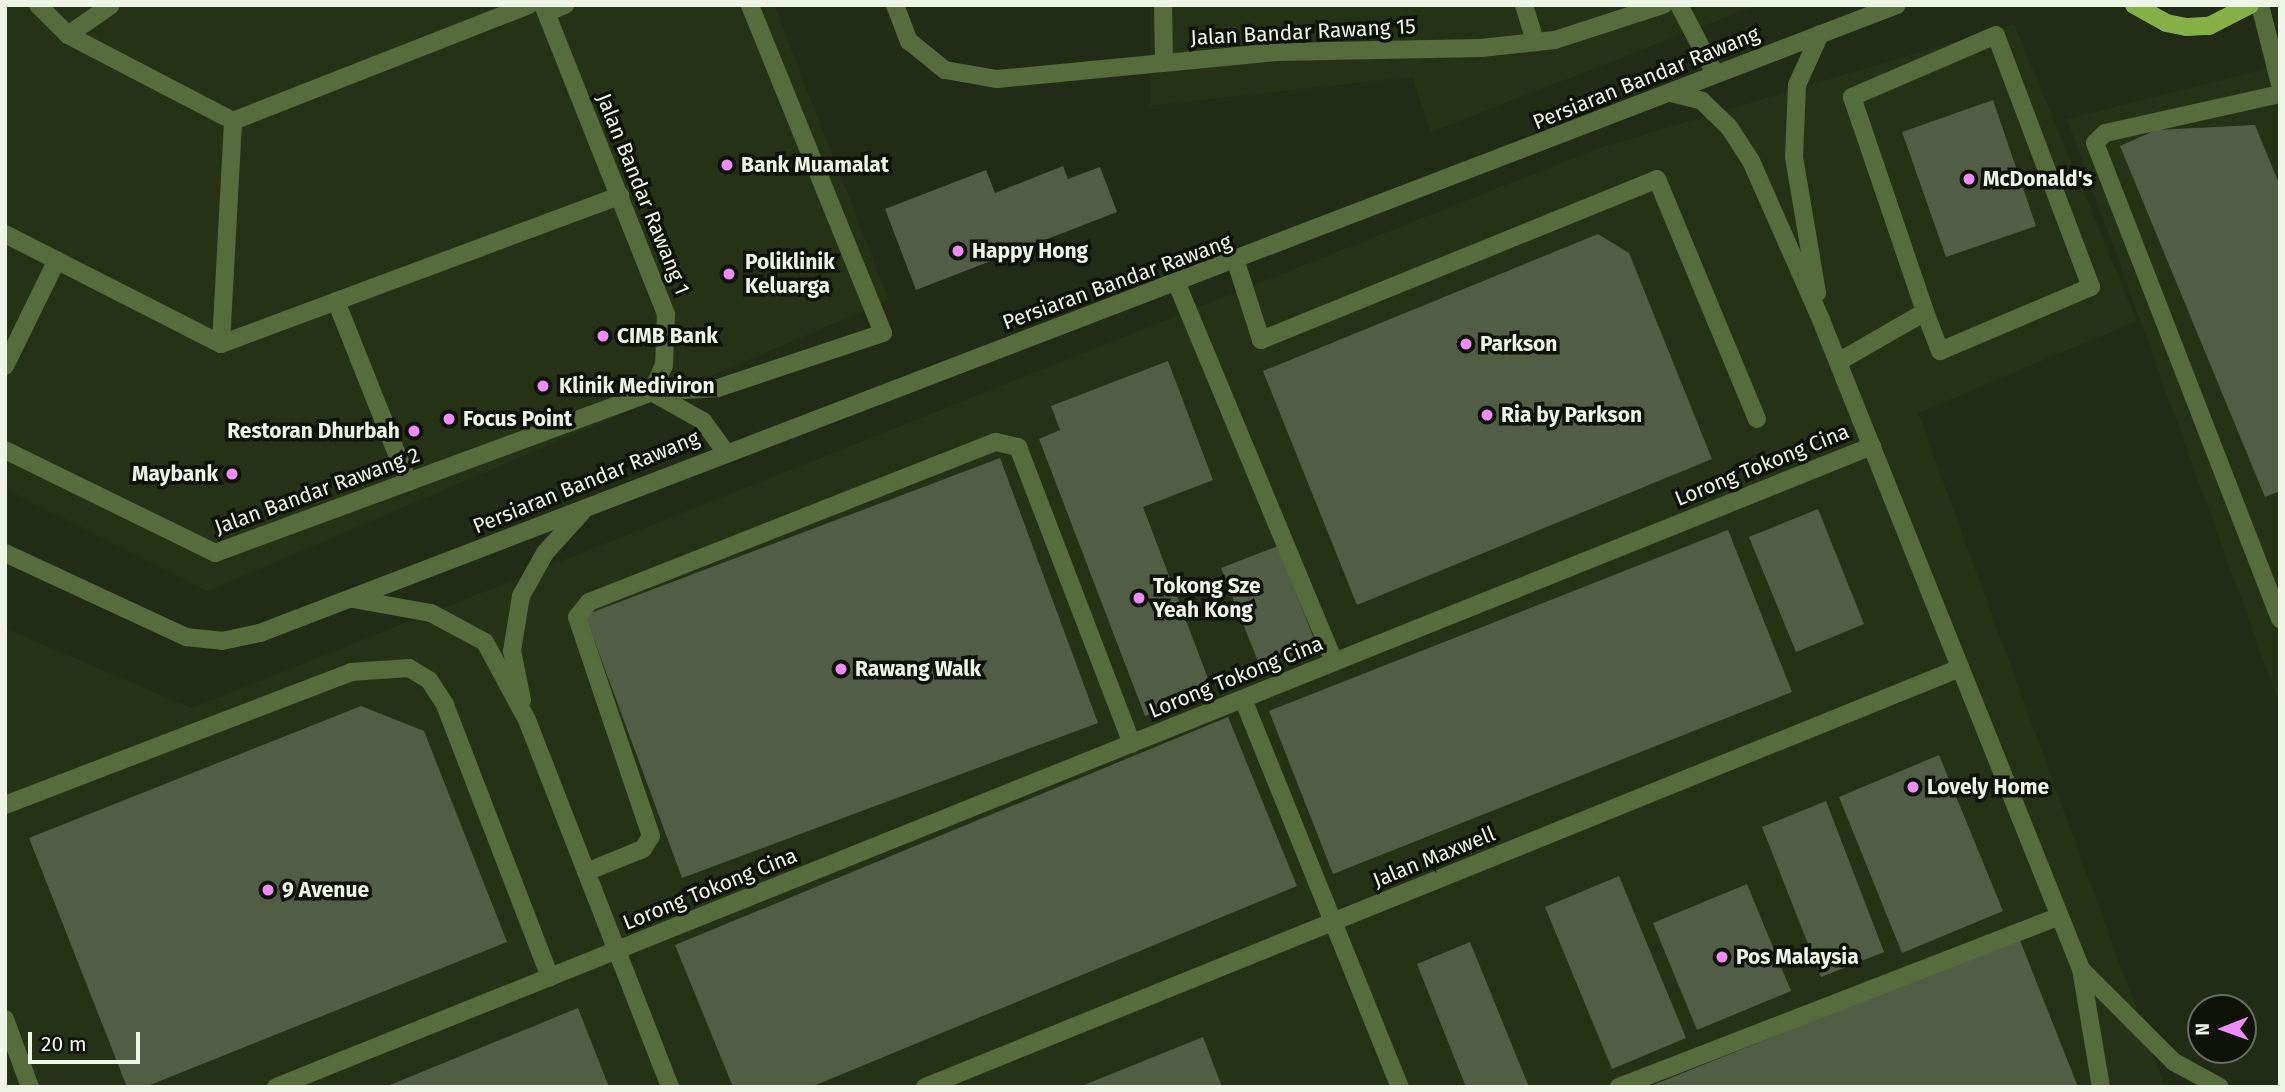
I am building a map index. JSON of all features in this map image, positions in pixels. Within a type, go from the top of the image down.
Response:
[{"type":"main road","points":[[2134,5],[2166,23],[2187,27],[2209,26],[2250,5]]},
{"type":"street","points":[[38,5],[68,35],[233,121],[539,8],[565,5]]},
{"type":"street","points":[[68,35],[111,5]]},
{"type":"street","name":"Jalan Bandar Rawang 2","points":[[5,450],[215,553],[652,393],[718,388],[883,333],[750,5]]},
{"type":"street","name":"Jalan Bandar Rawang 15","points":[[895,5],[909,41],[945,69],[997,79],[1278,52],[1535,42],[1663,5]]},
{"type":"street","points":[[1163,5],[1164,62]]},
{"type":"street","points":[[1524,5],[1535,42]]},
{"type":"street","points":[[1679,5],[1715,74]]},
{"type":"street","name":"Persiaran Bandar Rawang","points":[[5,553],[186,637],[222,641],[260,633],[725,451],[1236,262],[1896,5]]},
{"type":"street","points":[[2260,5],[2280,84]]},
{"type":"street","name":"Jalan Bandar Rawang 1","points":[[539,8],[620,196],[666,314],[664,365],[652,393]]},
{"type":"street","points":[[1820,34],[1797,85],[1794,157],[1821,320]]},
{"type":"street","points":[[1996,35],[2091,287],[1940,351],[1925,312],[1852,97],[1996,35]]},
{"type":"street","points":[[1671,93],[1702,101],[1729,127],[1751,160],[1821,320],[2081,969],[2101,1087]]},
{"type":"street","points":[[2280,94],[2105,133],[2095,143],[2280,619]]},
{"type":"street","points":[[220,344],[233,121]]},
{"type":"street","points":[[1236,262],[1261,340],[1657,179],[1757,419]]},
{"type":"street","points":[[5,234],[220,344],[620,196]]},
{"type":"street","points":[[5,366],[57,260]]},
{"type":"street","points":[[1177,284],[1334,662]]},
{"type":"street","points":[[336,301],[408,482]]},
{"type":"street","points":[[1838,362],[1925,312]]},
{"type":"street","points":[[652,393],[703,421],[725,451]]},
{"type":"street","points":[[586,872],[643,849],[651,836],[577,617],[589,602],[996,442],[1018,447],[1132,744]]},
{"type":"street","name":"Lorong Tokong Cina","points":[[276,1087],[1872,446]]},
{"type":"street","points":[[527,720],[512,652],[521,596],[545,553],[584,508]]},
{"type":"street","points":[[353,598],[431,613],[485,642],[527,720],[670,1087]]},
{"type":"street","points":[[5,805],[351,672],[409,668],[429,680],[445,705],[550,977]]},
{"type":"street","name":"Jalan Maxwell","points":[[925,1087],[1960,668]]},
{"type":"street","points":[[1243,699],[1400,1087]]},
{"type":"street","points":[[1619,1087],[2059,916]]},
{"type":"street","points":[[2081,969],[2174,1062],[2220,1087]]},
{"type":"street","points":[[5,1019],[30,1087]]},
{"type":"shaded area","points":[[5,5],[774,5],[889,300],[208,591],[5,489]]},
{"type":"shaded area","points":[[1151,5],[1757,5],[1431,132],[1412,77],[1150,106]]},
{"type":"shaded area","points":[[2014,24],[2137,321],[1918,413],[2165,1087],[5,1087],[5,628],[192,708],[1596,149]]},
{"type":"shaded area","points":[[2280,55],[2280,706],[2067,119],[2261,70]]},
{"type":"building","name":"McDonald's","points":[[1993,100],[2036,226],[1946,257],[1902,132]]},
{"type":"building","points":[[2255,125],[2280,186],[2280,491],[2265,497],[2120,146],[2156,130]]},
{"type":"building","name":"Happy Hong","points":[[1063,166],[1068,179],[1100,167],[1117,212],[916,290],[885,209],[986,170],[995,193]]},
{"type":"building","name":"Ria by Parkson","points":[[1598,234],[1629,253],[1712,459],[1357,605],[1263,371]]},
{"type":"building","name":"Tokong Sze Yeah Kong","points":[[1168,361],[1213,480],[1143,507],[1212,689],[1145,716],[1039,439],[1060,430],[1051,406]]},
{"type":"building","name":"Rawang Walk","points":[[1000,458],[1098,723],[682,878],[585,615]]},
{"type":"building","points":[[1818,509],[1864,624],[1796,652],[1749,537]]},
{"type":"building","points":[[1728,530],[1792,692],[1333,874],[1269,711]]},
{"type":"building","points":[[1278,546],[1317,647],[1261,669],[1221,568]]},
{"type":"building","name":"9 Avenue","points":[[361,706],[424,731],[507,942],[145,1087],[127,1087],[29,838]]},
{"type":"building","points":[[1228,717],[1297,886],[811,1087],[733,1087],[675,945]]},
{"type":"building","points":[[1939,755],[2003,911],[1902,953],[1839,797]]},
{"type":"building","points":[[1826,801],[1884,952],[1821,977],[1762,827]]},
{"type":"building","points":[[1619,876],[1686,1038],[1612,1069],[1545,907]]},
{"type":"building","name":"Pos Malaysia","points":[[1747,884],[1791,991],[1697,1030],[1653,923]]},
{"type":"building","points":[[2019,938],[2078,1087],[1648,1087]]},
{"type":"building","points":[[1470,942],[1529,1087],[1466,1087],[1417,964]]},
{"type":"building","points":[[578,1008],[609,1087],[385,1087]]},
{"type":"building","points":[[1203,1037],[1222,1087],[1079,1087]]},
{"type":"place","name":"Bank Muamalat","points":[[727,165]]},
{"type":"place","name":"McDonald's","points":[[1969,179]]},
{"type":"place","name":"Happy Hong","points":[[958,251]]},
{"type":"place","name":"Poliklinik Keluarga","points":[[729,274]]},
{"type":"place","name":"CIMB Bank","points":[[603,336]]},
{"type":"place","name":"Parkson","points":[[1466,344]]},
{"type":"place","name":"Klinik Mediviron","points":[[543,386]]},
{"type":"place","name":"Ria by Parkson","points":[[1487,415]]},
{"type":"place","name":"Focus Point","points":[[449,419]]},
{"type":"place","name":"Restoran Dhurbah","points":[[414,431]]},
{"type":"place","name":"Maybank","points":[[232,474]]},
{"type":"place","name":"Tokong Sze Yeah Kong","points":[[1139,598]]},
{"type":"place","name":"Rawang Walk","points":[[841,669]]},
{"type":"place","name":"Lovely Home","points":[[1913,787]]},
{"type":"place","name":"9 Avenue","points":[[268,890]]},
{"type":"place","name":"Pos Malaysia","points":[[1722,957]]}]
